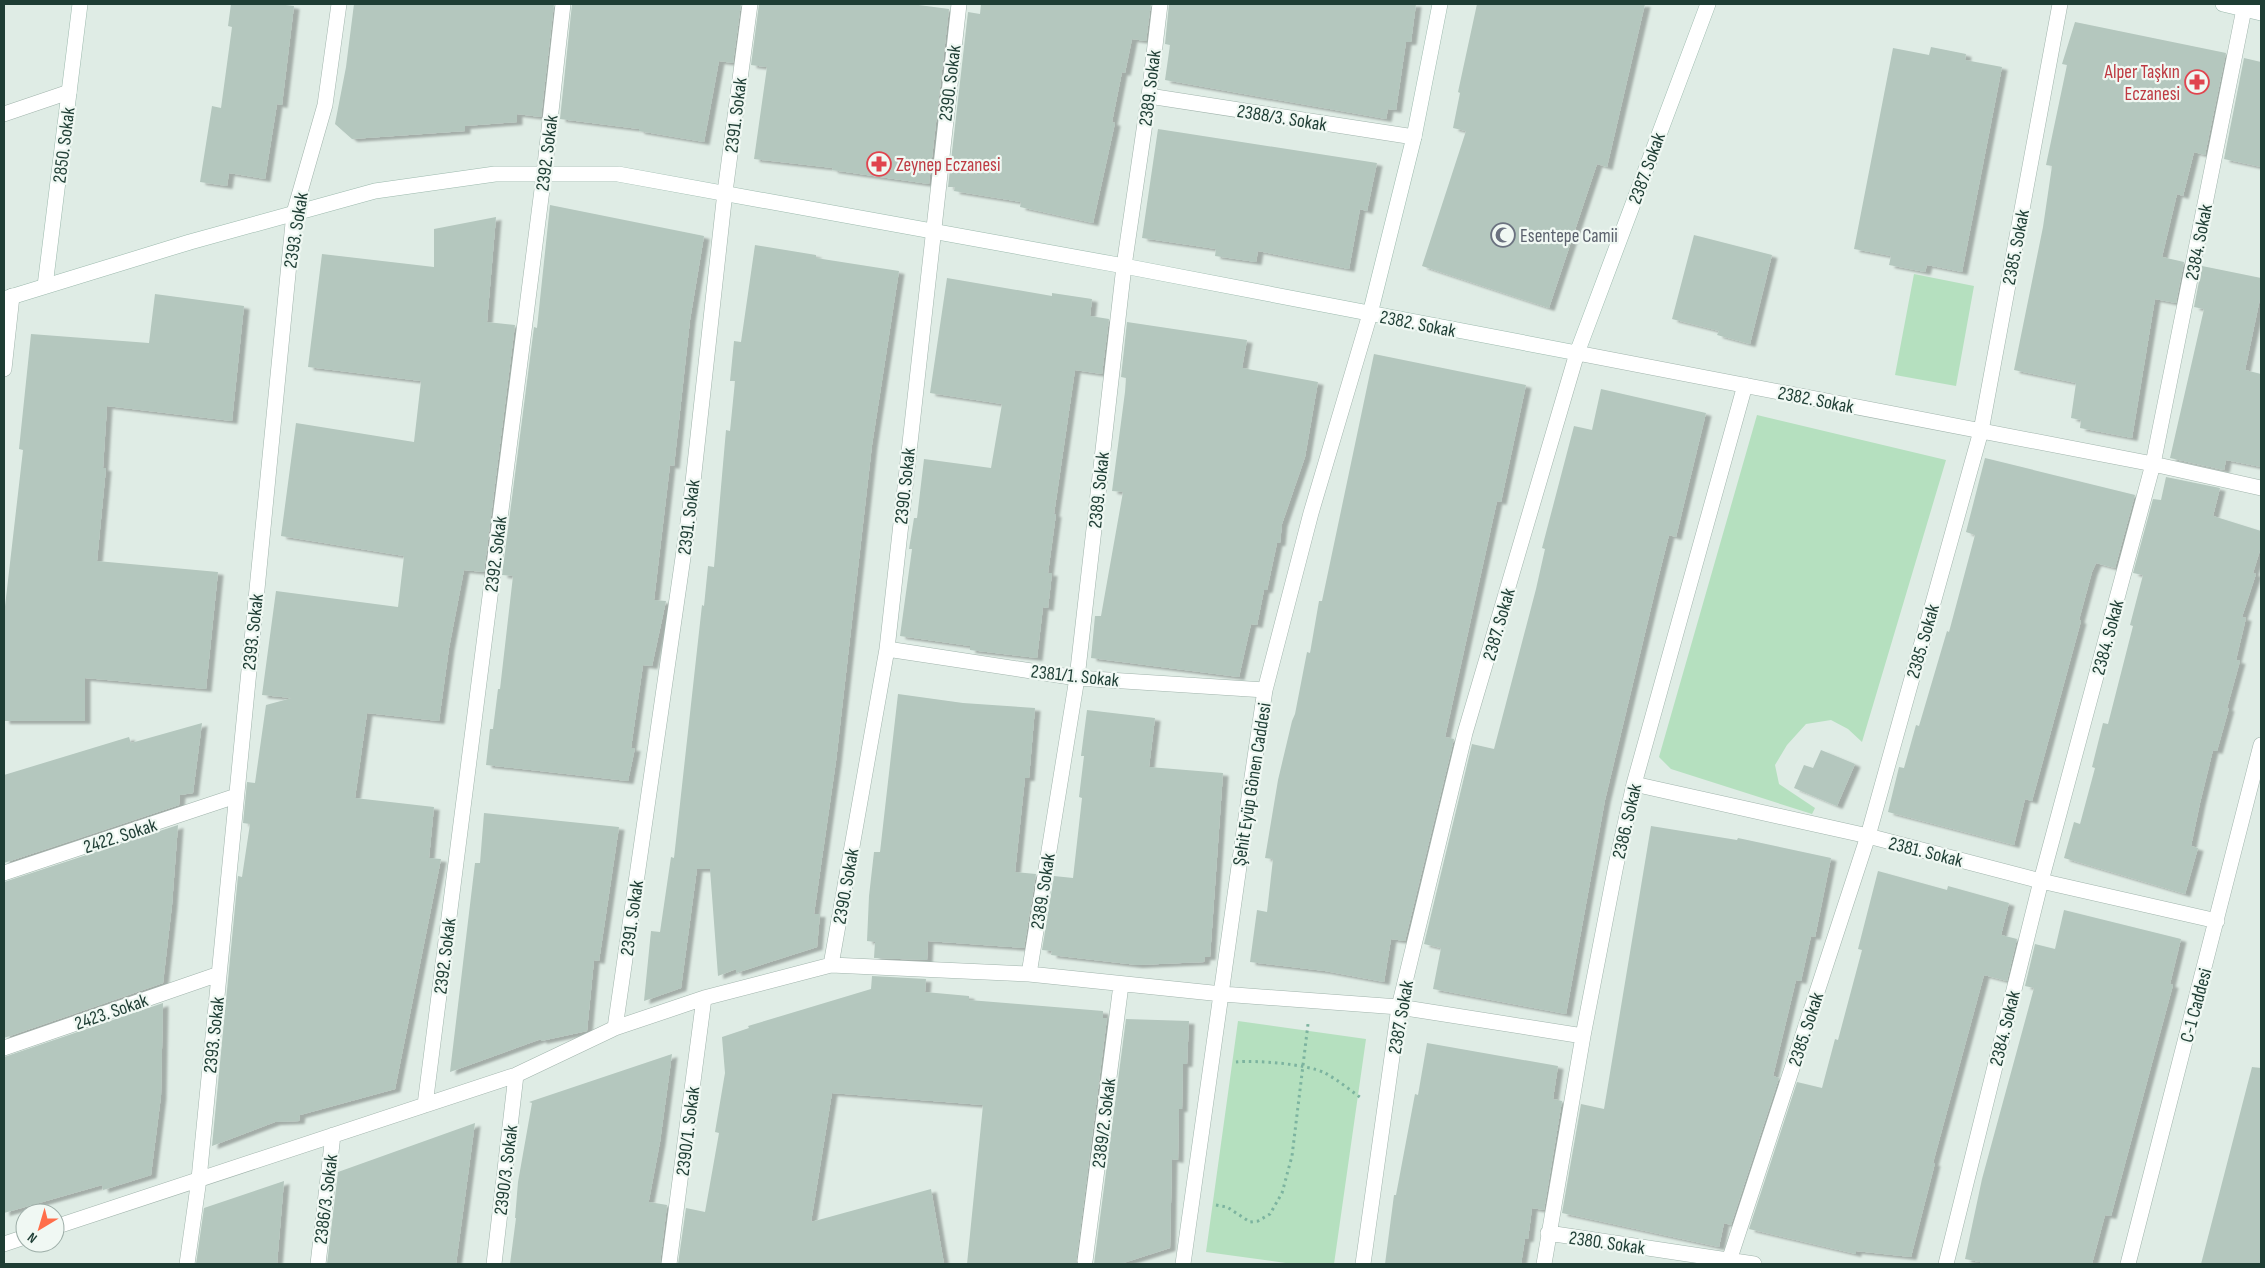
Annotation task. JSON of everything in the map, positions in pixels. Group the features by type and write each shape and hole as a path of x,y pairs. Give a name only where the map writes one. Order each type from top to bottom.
{"street":[{"name":"2850. Sokak","path":"45,286 80,4"},
{"name":"2393. Sokak","path":"187,1264 199,1178 294,213 325,105 338,4"},
{"name":"2392. Sokak","path":"425,1105 544,174 563,4"},
{"name":"2391. Sokak","path":"615,1028 690,509 725,192 750,4"},
{"name":"2390. Sokak","path":"831,965 886,649 958,4"},
{"name":"2389. Sokak","path":"1028,974 1077,678 1124,266 1149,96 1160,4"},
{"name":"Şehit Eyüp Gönen Caddesi","path":"1183,1264 1265,690 1311,513 1370,314 1414,138 1440,4"},
{"name":"2387. Sokak","path":"1363,1264 1399,1007 1465,733 1577,353 1708,4"},
{"name":"2385. Sokak","path":"1728,1262 1868,836 1981,432 2060,4"},
{"path":"2223,4 2245,6 2261,13"},
{"name":"2384. Sokak","path":"1946,1264 2041,881 2153,464 2245,6"},
{"path":"4,114 69,92"},
{"name":"2388/3. Sokak","path":"1149,96 1414,138"},
{"name":"2382. Sokak","path":"8,297 190,242 375,191 495,174 618,174 1124,266 2153,464 2261,488"},
{"path":"4,369 8,297"},
{"name":"2386. Sokak","path":"1544,1264 1583,1036 1616,865 1634,784 1745,385"},
{"name":"2381/1. Sokak","path":"886,649 1077,678 1265,690"},
{"name":"C-1 Caddesi","path":"2128,1264 2261,745"},
{"name":"2381. Sokak","path":"1634,784 1868,836 2041,881 2217,921"},
{"name":"2422. Sokak","path":"4,873 236,796"},
{"path":"65,1224 333,1134 516,1076 615,1028 704,998 831,965 1028,974 1222,994 1399,1007 1583,1036"},
{"name":"2423. Sokak","path":"4,1048 219,974"},
{"name":"2389/2. Sokak","path":"1085,1261 1121,985"},
{"name":"2390/1. Sokak","path":"669,1264 704,998"},
{"name":"2390/3. Sokak","path":"494,1264 516,1076"},
{"name":"2386/3. Sokak","path":"318,1264 333,1134"},
{"name":"2380. Sokak","path":"1548,1233 1728,1262 1754,1264"}],"path":[{"path":"1192,1200 1227,1207 1250,1222 1258,1221 1270,1214 1282,1193 1292,1156 1301,1067 1311,1001"},
{"path":"1212,1065 1252,1061 1301,1067 1324,1073 1351,1090 1384,1118"}],"green space":[{"path":"1914,274 1974,286 1956,386 1895,375"},
{"path":"1757,415 1946,460 1862,742 1848,729 1831,720 1806,724 1787,745 1775,765 1779,784 1815,808 1812,814 1671,769 1659,757"},
{"path":"1238,1021 1366,1039 1334,1264 1293,1264 1206,1252"}],"building":[{"path":"231,4 294,6 282,105 277,104 265,179 229,173 227,186 200,182 212,106 221,108 232,27 228,26"},
{"path":"354,4 554,4 541,117 517,114 517,122 465,126 465,131 352,139 335,124 346,67"},
{"path":"572,4 741,4 733,63 719,61 704,142 639,131 639,129 560,119"},
{"path":"759,4 911,4 949,9 929,184 832,170 833,168 754,159 767,67 751,65"},
{"path":"981,4 1151,4 1146,41 1132,39 1125,73 1122,72 1112,122 1115,123 1093,223 1020,207 1021,202 954,191 955,187 948,187 968,12 980,14"},
{"path":"1169,4 1416,4 1411,42 1406,42 1396,110 1388,109 1386,119 1165,80 1170,45 1165,44"},
{"path":"1477,4 1645,4 1607,167 1597,164 1549,308 1422,266 1466,131 1453,128 1460,93 1458,92"},
{"path":"2075,22 2226,53 2205,155 2194,152 2183,196 2177,194 2162,257 2184,262 2176,303 2155,299 2132,438 2080,428 2081,420 2071,418 2076,383 2014,370 2043,227 2052,166 2046,165 2067,65 2062,64"},
{"path":"1931,47 1966,54 1965,60 2002,67 1962,272 1927,265 1925,272 1889,265 1891,256 1854,249 1893,48 1929,55"},
{"path":"2244,58 2261,62 2261,167 2224,159"},
{"path":"1158,129 1377,163 1367,211 1360,209 1349,269 1258,251 1256,262 1215,256 1216,249 1142,238"},
{"path":"550,205 704,236 690,320 674,466 670,465 654,600 666,601 652,666 643,665 631,748 635,748 628,781 486,765 490,729 493,729 498,689 500,689 513,576 502,575 534,327 537,328"},
{"path":"496,217 487,322 515,325 484,572 464,570 449,648 439,721 367,713 355,798 434,807 429,858 441,859 395,1089 300,1115 299,1121 275,1122 212,1146 238,876 242,877 250,824 243,823 247,782 255,783 266,705 292,698 262,695 276,591 398,607 404,556 281,536 296,423 414,442 421,381 308,367 322,254 434,267 434,229"},
{"path":"1694,235 1772,255 1750,344 1717,335 1719,331 1672,319"},
{"path":"755,245 816,255 816,258 899,271 872,445 836,761 814,914 820,914 817,947 736,973 736,969 718,976 710,869 697,869 681,988 644,1001 651,931 660,932 671,857 674,858 702,605 704,606 708,566 714,567 726,430 730,431 735,381 730,381 734,341 741,342"},
{"path":"2202,266 2261,278 2261,294 2245,370 2261,374 2261,467 2226,460 2224,470 2170,458 2204,309 2194,307"},
{"path":"947,278 1052,296 1052,293 1092,299 1090,316 1109,319 1102,374 1075,370 1054,514 1056,514 1048,573 1052,573 1048,608 1043,607 1037,658 970,650 970,646 900,636 912,549 909,549 914,518 917,518 924,459 991,468 1002,404 930,393"},
{"path":"155,294 244,306 232,421 107,406 103,468 106,468 97,561 218,572 206,689 85,678 85,721 4,721 4,615 23,450 19,449 31,334 149,343"},
{"path":"1127,322 1247,340 1242,368 1318,382 1305,457 1282,524 1280,543 1277,543 1257,625 1251,624 1239,677 1091,658 1095,616 1101,616 1123,492 1112,491 1125,392 1126,378 1121,377"},
{"path":"1374,354 1526,385 1501,502 1497,501 1445,737 1454,739 1405,941 1391,939 1384,982 1325,971 1250,962 1257,910 1267,912 1273,859 1265,858 1278,780 1295,714 1307,652 1310,653 1319,601 1322,601"},
{"path":"1601,389 1706,413 1676,537 1669,535 1605,800 1566,1014 1433,989 1441,948 1424,944 1472,744 1494,749 1536,589 1545,549 1542,548 1574,426 1592,430"},
{"path":"1985,458 2135,495 2115,568 2096,563 2092,572 2079,620 2081,621 2032,801 2025,799 2014,845 1888,812 1899,767 1904,768 1916,725 1919,726 1947,631 1949,632 1975,535 1966,532"},
{"path":"2166,477 2220,488 2213,516 2261,531 2261,547 2253,573 2256,574 2242,617 2246,618 2236,660 2240,661 2217,751 2213,750 2200,803 2191,846 2198,848 2185,894 2064,858 2074,822 2080,824 2095,768 2092,767 2103,723 2108,724 2133,626 2130,625 2143,575 2133,573 2153,499 2161,500"},
{"path":"898,694 963,703 1035,708 1029,778 1025,778 1015,872 1036,874 1024,948 928,941 927,960 874,958 875,942 867,941 869,896 874,852 880,852"},
{"path":"1087,710 1155,718 1149,767 1223,773 1210,957 1205,957 1204,962 1137,965 1051,955 1052,951 1042,950 1054,876 1073,878 1082,798 1079,797 1084,756 1081,756"},
{"path":"202,723 193,793 180,795 179,805 4,863 4,775 129,737 131,743"},
{"path":"1821,750 1855,764 1837,806 1794,788 1804,765 1813,768"},
{"path":"484,813 619,827 599,961 594,960 587,1031 541,1041 541,1039 450,1072 475,863 480,863"},
{"path":"178,825 172,905 163,983 4,1038 4,882"},
{"path":"1651,826 1737,840 1738,838 1831,858 1815,937 1811,936 1801,981 1796,980 1773,1076 1779,1078 1731,1225 1724,1223 1719,1247 1562,1213 1581,1104 1604,1109"},
{"path":"1878,871 1947,890 1948,886 2009,903 2001,935 2017,939 2007,981 1984,975 1933,1163 1935,1163 1911,1257 1856,1251 1856,1254 1749,1229 1797,1082 1822,1088 1835,1039 1838,1040 1862,950 1858,949"},
{"path":"2064,910 2181,939 2170,984 2173,985 2111,1216 2105,1215 2092,1264 1990,1264 1965,1259 1982,1179 2034,988 2025,986 2035,944 2055,949"},
{"path":"872,976 926,979 925,992 969,996 969,1000 1103,1011 1103,1018 1107,1018 1076,1264 967,1264 983,1105 832,1093 811,1222 931,1189 944,1264 678,1264 686,1208 705,1212 719,1133 715,1132 725,1073 722,1037 749,1028 748,1026 871,989"},
{"path":"163,1003 161,1096 151,1175 103,1190 102,1185 39,1203 15,1203 15,1210 4,1213 4,1057"},
{"path":"1126,1019 1189,1021 1187,1064 1183,1064 1182,1109 1179,1109 1178,1160 1172,1159 1170,1248 1120,1264 1094,1264"},
{"path":"1427,1043 1558,1066 1553,1099 1562,1101 1544,1210 1532,1208 1528,1239 1525,1239 1521,1264 1385,1264 1394,1195 1396,1195 1415,1094 1418,1095"},
{"path":"672,1054 660,1142 649,1200 649,1202 667,1205 660,1264 510,1264 516,1218 518,1182 532,1103 529,1102"},
{"path":"2252,1067 2261,1068 2261,1264 2201,1264"},
{"path":"475,1123 456,1264 327,1264 338,1172"},
{"path":"284,1181 277,1264 196,1264 204,1208"}],"place":[{"name":"Alper Taşkın Eczanesi","path":"2197,82"},
{"name":"Zeynep Eczanesi","path":"879,164"},
{"name":"Esentepe Camii","path":"1503,235"}]}
